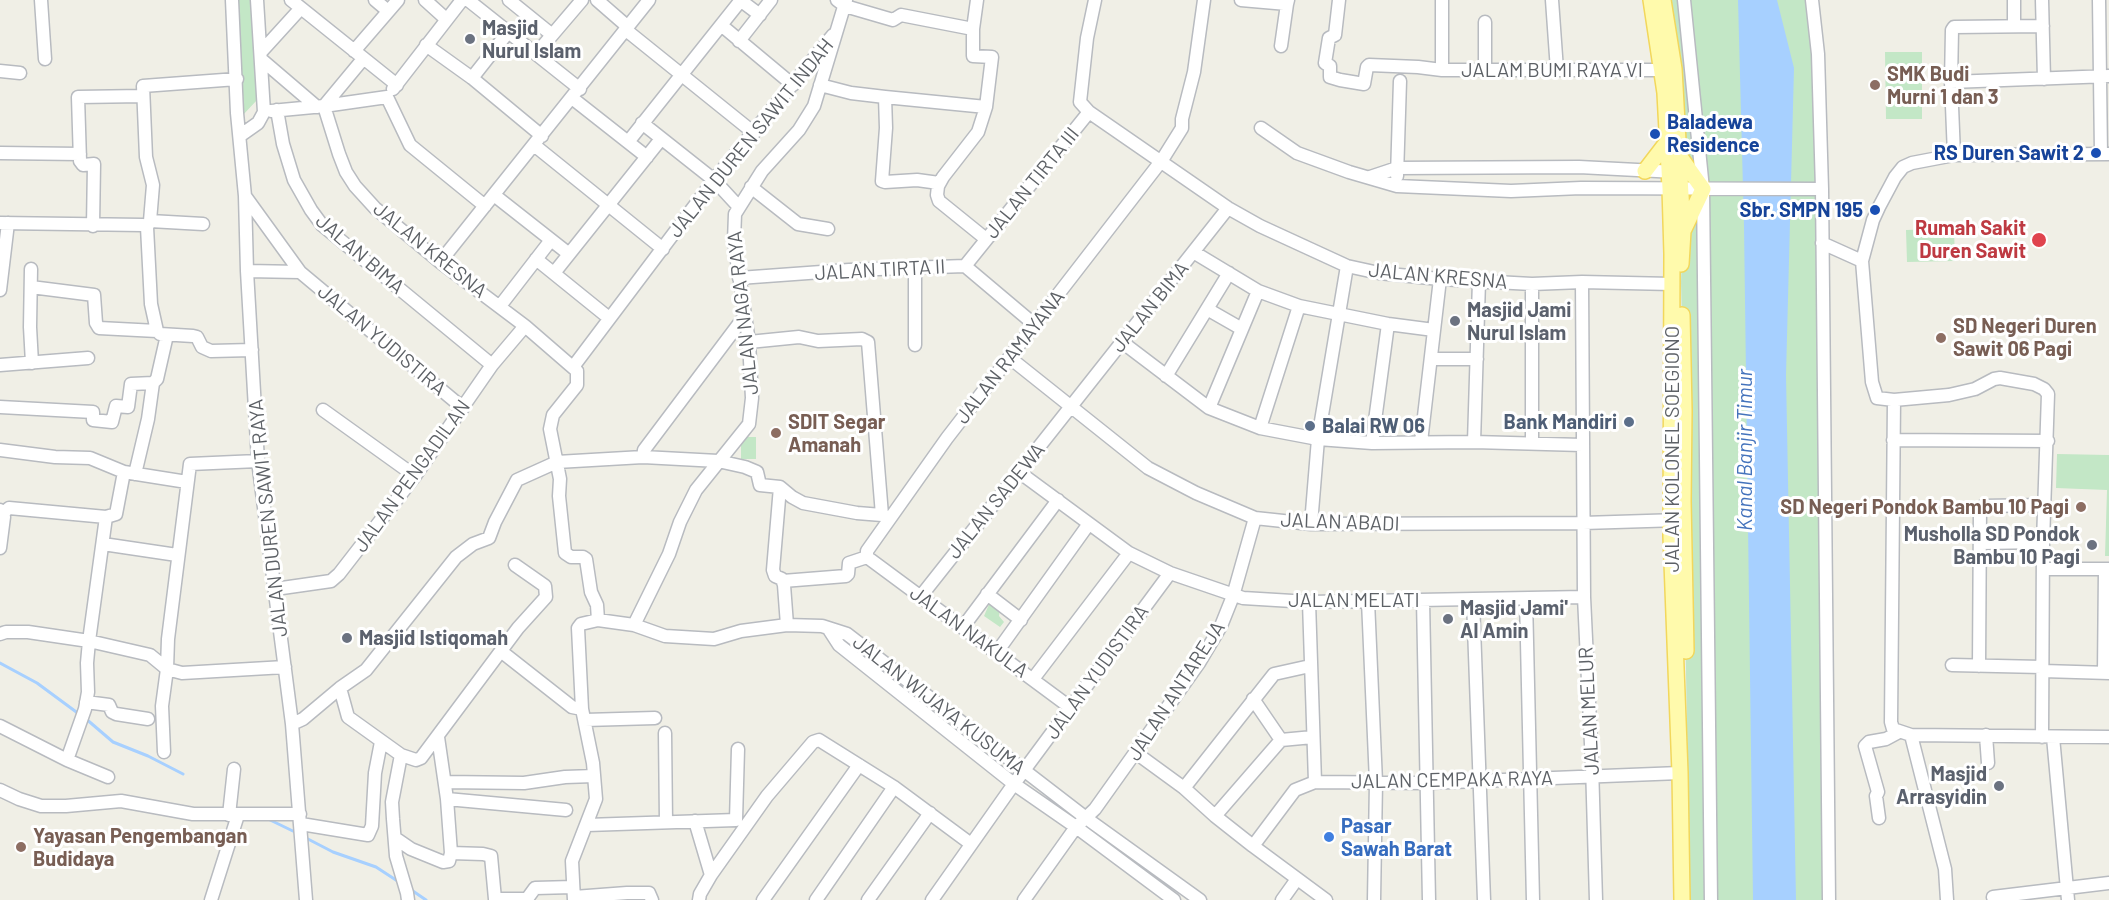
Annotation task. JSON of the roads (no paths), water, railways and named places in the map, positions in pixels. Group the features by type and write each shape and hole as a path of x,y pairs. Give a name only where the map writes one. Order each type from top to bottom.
{"main road":[{"name":"JALAN KOLONEL SOEGIONO","path":"1651,0 1676,188 1672,284 1682,900"},
{"name":"JALAN KOLONEL SOEGIONO","path":"1663,0 1674,69 1678,154 1675,171"},
{"path":"1645,171 1668,141"},
{"path":"1678,154 1705,189 1683,231"},
{"name":"JALAN KOLONEL SOEGIONO","path":"1676,188 1683,231 1681,282 1684,411 1677,520 1690,900"}],"street":[{"path":"41,0 45,58"},
{"name":"JALAN DUREN SAWIT RAYA","path":"232,0 237,113 245,196 258,461 292,724 306,900"},
{"path":"240,135 258,123 264,112 257,0"},
{"path":"375,0 388,11"},
{"path":"321,107 398,0"},
{"path":"425,0 446,19"},
{"path":"264,112 321,107 387,97 462,0"},
{"path":"468,0 536,54 576,94 647,157"},
{"path":"509,0 551,34"},
{"path":"536,54 582,0"},
{"path":"597,0 681,75 754,134"},
{"path":"440,262 649,0"},
{"path":"628,142 740,0 760,15"},
{"path":"739,41 771,0"},
{"path":"976,0 973,56 992,57 986,107 973,141 939,183 936,195 939,201 986,239"},
{"path":"1089,112 1080,102 1087,38 1095,0"},
{"name":"JALAN RAMAYANA","path":"867,557 867,551 885,517 1010,358 1161,160 1182,128 1182,119 1194,72 1204,0"},
{"path":"1241,0 1287,2 1281,46"},
{"name":"JALAM BUMI RAYA VI","path":"1339,0 1335,35 1329,38 1325,63 1330,66 1330,77 1340,80 1364,84 1369,65 1442,70 1662,70"},
{"name":"JALAM BUMI RAYA VI","path":"1442,0 1442,70"},
{"path":"1552,0 1557,70"},
{"path":"1684,0 1705,189 1711,900"},
{"path":"1812,0 1818,54 1825,381 1829,900"},
{"path":"2014,0 2014,25"},
{"path":"2042,0 2044,79"},
{"path":"2068,894 2048,737 2042,669 2048,394 2034,384 1997,378 1975,389 1955,394 1894,400 1879,399 1874,393 1862,261 1873,220 1895,177 1904,167 1912,163 1954,155 2105,154 2104,76 2099,0"},
{"path":"261,56 295,2 397,85"},
{"path":"843,2 893,20 901,15 973,29"},
{"name":"JALAN NAGA RAYA","path":"634,625 669,554 680,522 696,490 749,424 753,398 749,342 733,226 738,206 773,156 799,130 814,106 840,27 843,2"},
{"path":"1485,22 1485,69"},
{"path":"721,25 792,85"},
{"path":"1954,155 1951,33 1954,27 2043,26"},
{"name":"JALAN DUREN SAWIT INDAH","path":"573,367 714,180 840,27"},
{"path":"472,78 509,31"},
{"path":"426,45 472,78 609,205 663,249"},
{"path":"261,56 321,107"},
{"path":"0,71 20,73"},
{"path":"1951,82 2104,76"},
{"path":"0,548 2,511 9,508 106,517 116,514 147,419 153,383 157,379 162,333 151,304 148,224 153,185 146,157 143,88 145,85 237,79"},
{"path":"1397,186 1400,81"},
{"path":"820,85 851,93 986,107"},
{"path":"93,226 94,164 80,163 78,97 143,96"},
{"path":"387,97 410,145 485,206"},
{"path":"885,97 886,128 882,181 917,180 939,183"},
{"name":"JALAN KRESNA","path":"321,107 346,172 375,208 440,262 525,326 573,367"},
{"name":"JALAN BIMA","path":"277,110 283,144 294,180 322,225 492,365"},
{"name":"JALAN TIRTA III","path":"965,266 1089,112 1161,160"},
{"path":"642,123 714,180 738,206"},
{"path":"1261,128 1297,153 1397,186 1511,191 1581,188 1820,189"},
{"path":"554,273 661,139"},
{"path":"0,153 80,154"},
{"name":"JALAN KRESNA","path":"1161,160 1228,208 1260,226 1347,266 1379,273 1440,279 1532,284 1582,282 1672,284"},
{"path":"1580,167 1573,182 1581,188"},
{"path":"1370,177 1397,168 1580,167 1675,171"},
{"path":"751,187 798,224 828,229"},
{"path":"494,195 569,254"},
{"name":"JALAN YUDISTIRA","path":"245,196 300,272 463,408"},
{"name":"JALAN BIMA","path":"1072,407 1228,208"},
{"path":"0,290 4,223 93,226 203,224"},
{"path":"500,306 551,240"},
{"path":"1822,243 1862,261"},
{"path":"1195,253 1258,291 1299,306 1388,324 1434,330"},
{"path":"536,259 609,318"},
{"name":"JALAN TIRTA II","path":"740,278 849,270 965,266 1035,325"},
{"path":"1311,524 1318,439 1347,266"},
{"path":"915,268 915,345"},
{"path":"31,269 32,363"},
{"name":"JALAN YUDISTIRA","path":"247,271 300,272"},
{"path":"1166,376 1229,273"},
{"path":"1421,442 1440,279"},
{"path":"1474,442 1479,281"},
{"name":"JALAN MELUR","path":"1582,282 1584,597 1596,900"},
{"path":"1532,284 1532,444"},
{"path":"31,287 94,295 96,323 99,328 194,336 197,337 202,347 211,351 252,350"},
{"path":"1209,408 1258,291"},
{"path":"1260,428 1299,306"},
{"path":"1207,309 1242,329"},
{"path":"643,457 644,450 744,317"},
{"path":"1372,443 1388,324"},
{"name":"JALAN PENGADILAN","path":"275,589 331,581 334,578 415,476 492,365 525,326"},
{"path":"292,724 303,719 357,677 374,660 456,557 473,544 489,538 517,480 557,462 643,457 718,461 751,469 758,473 760,485 780,487 803,503 885,517 868,342 862,339 818,341 799,337 749,342"},
{"path":"1122,342 1209,408 1260,428 1318,439 1372,443 1474,442 1582,445"},
{"path":"0,365 88,358"},
{"name":"JALAN ABADI","path":"1010,358 1148,468 1196,493 1255,518 1311,524 1583,523 1677,520"},
{"path":"1431,359 1477,359"},
{"path":"573,367 578,377 577,385 553,415 551,422 565,553 570,557 586,559 591,592 597,605 598,620"},
{"path":"0,407 93,412 93,420 112,422 116,406 128,406 130,384 153,383"},
{"path":"1894,400 1891,722 1893,729 1905,734"},
{"name":"JALAN SADEWA","path":"921,597 1072,407"},
{"path":"323,410 415,476"},
{"path":"1893,440 2048,441"},
{"path":"0,450 55,457 90,458 129,473 187,482"},
{"path":"164,752 162,706 168,669 168,639 177,555 187,482 192,463 258,461"},
{"name":"JALAN MELATI","path":"1019,472 1129,553 1170,573 1233,596 1309,602 1584,597"},
{"path":"780,487 773,570 775,576 783,581 846,576 849,562 867,557"},
{"path":"963,627 1058,500"},
{"path":"1979,666 1981,506 2044,505"},
{"path":"67,760 84,716 89,641 106,517"},
{"name":"JALAN ANTAREJA","path":"1030,897 1076,827 1095,809 1136,753 1199,663 1221,626 1233,596 1255,518"},
{"path":"997,652 1088,525"},
{"path":"1981,543 2043,542"},
{"path":"103,544 177,555"},
{"path":"1033,680 1129,553"},
{"name":"JALAN NAKULA","path":"867,557 1071,708"},
{"path":"340,688 348,717 401,755 422,759 518,628 546,597 544,586 514,565"},
{"path":"1952,665 2107,672 2107,569 2044,569"},
{"name":"JALAN YUDISTIRA","path":"932,900 1014,784 1170,573"},
{"path":"783,581 787,625"},
{"path":"987,594 1021,620"},
{"path":"1526,599 1533,900"},
{"path":"1423,600 1430,900"},
{"path":"1473,600 1484,900"},
{"path":"1368,601 1376,782 1374,900"},
{"path":"1253,846 1295,790 1315,782 1309,602"},
{"path":"573,895 572,861 596,799 584,715 578,628 581,624 598,620 634,625 665,636 714,639 741,631 787,625 828,628"},
{"name":"JALAN WIJAYA KUSUMA","path":"828,628 847,634 1086,818 1200,900"},
{"name":"JALAN WIJAYA KUSUMA","path":"828,628 839,645 1014,784 1174,900"},
{"path":"0,634 28,632 89,641 150,655 168,669 189,674 285,667"},
{"path":"502,651 584,715 655,718"},
{"path":"1184,788 1274,674 1310,666"},
{"path":"1254,699 1281,740"},
{"path":"86,702 109,705 112,712 116,714 148,719"},
{"path":"0,726 67,760 108,777"},
{"path":"665,734 666,822"},
{"path":"1905,734 1945,869 1947,900"},
{"path":"1879,818 1876,796 1878,792 1865,746 1869,742 1905,734 2109,737"},
{"path":"1986,735 1988,763"},
{"path":"395,838 411,849 443,862 449,861 451,853 447,799 438,737"},
{"path":"1215,816 1281,740 1312,737"},
{"path":"700,900 700,894 711,875 767,796 813,742 822,740 894,787 971,844"},
{"path":"0,790 41,806 122,801 193,814 242,815 368,835 372,826 374,783 381,742"},
{"path":"587,825 736,820 738,749"},
{"path":"1136,753 1184,788 1253,846 1326,900"},
{"path":"401,755 392,802 396,856 407,896"},
{"path":"763,900 859,765"},
{"path":"211,900 242,815 234,769"},
{"name":"JALAN CEMPAKA RAYA","path":"1315,782 1427,783 1680,773"},
{"path":"445,782 524,783 561,777 594,776"},
{"path":"816,900 894,787"},
{"path":"447,799 566,810"},
{"path":"868,900 930,813"},
{"path":"695,821 711,875"},
{"path":"451,853 491,856 495,899 527,898 535,888 573,895 649,893 652,900"},
{"path":"1282,900 1297,879"},
{"path":"1992,897 2068,894 2109,883"}],"water":[{"path":"1738,0 1777,0 1794,68 1786,375 1796,900 1753,900 1744,226"}],"waterway":[{"path":"0,663 37,683 79,714"},
{"path":"85,718 113,742 148,756 183,774"},
{"path":"268,819 297,833"},
{"path":"306,838 333,852 376,867 399,882"},
{"path":"410,889 426,900"}],"place":[{"name":"Masjid Nurul Islam","path":"470,39"},
{"name":"SMK Budi Murni 1 dan 3","path":"1875,85"},
{"name":"Baladewa Residence","path":"1655,134"},
{"name":"RS Duren Sawit 2","path":"2096,153"},
{"name":"Sbr. SMPN 195","path":"1875,210"},
{"name":"Rumah Sakit Duren Sawit","path":"2039,240"},
{"name":"Masjid Jami Nurul Islam","path":"1455,321"},
{"name":"SD Negeri Duren Sawit 06 Pagi","path":"1941,338"},
{"name":"Bank Mandiri","path":"1629,422"},
{"name":"Balai RW 06","path":"1310,426"},
{"name":"SDIT Segar Amanah","path":"776,433"},
{"name":"SD Negeri Pondok Bambu 10 Pagi","path":"2081,507"},
{"name":"Musholla SD Pondok Bambu 10 Pagi","path":"2092,545"},
{"name":"Masjid Jami' Al Amin","path":"1448,619"},
{"name":"Masjid Istiqomah","path":"347,638"},
{"name":"Masjid Arrasyidin","path":"1999,786"},
{"name":"Pasar Sawah Barat","path":"1329,837"},
{"name":"Yayasan Pengembangan Budidaya","path":"21,847"}],"water label":[{"name":"Kanal Banjir Timur","path":"1745,450"}]}
